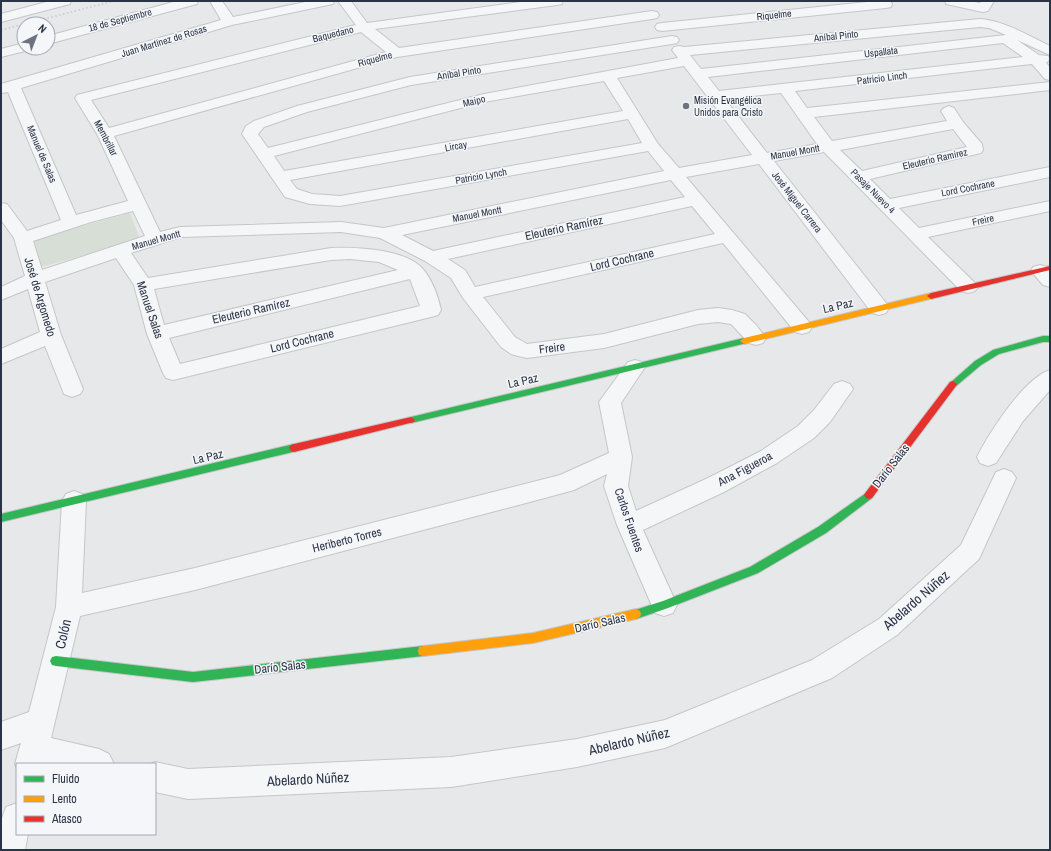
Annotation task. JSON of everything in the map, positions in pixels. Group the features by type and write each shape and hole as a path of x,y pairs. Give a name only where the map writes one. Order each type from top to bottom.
{"street":[{"path":"1,18 65,1"},
{"name":"18 de Septiembre","path":"56,38 192,1"},
{"path":"216,1 229,22"},
{"name":"Juan Martínez de Rosas","path":"7,87 112,73 229,22 328,1"},
{"path":"344,1 364,27 396,53"},
{"name":"Baquedano","path":"112,73 364,27 556,1"},
{"name":"José Miguel Carrera","path":"642,1 879,308"},
{"path":"951,1 984,8 988,1"},
{"path":"885,2 912,28"},
{"name":"Riquelme","path":"662,27 885,2"},
{"name":"Riquelme","path":"105,134 396,53 652,14"},
{"name":"Aníbal Pinto","path":"263,154 250,134 252,129 259,124 302,109 410,81 680,51 912,28 980,23 991,24 1050,51"},
{"name":"Uspallata","path":"698,74 1006,39 1043,59 1050,76"},
{"path":"1,53 16,49"},
{"name":"Maipo","path":"263,154 477,100 608,75 680,51"},
{"name":"Patricio Linch","path":"715,96 1043,59"},
{"name":"Membrillar","path":"112,73 82,98 105,134 155,239"},
{"path":"608,75 652,146 802,327"},
{"path":"804,113 1050,86"},
{"name":"Manuel de Salas","path":"7,87 70,223"},
{"name":"Pasaje Nuevo 4","path":"786,88 828,146 968,287"},
{"name":"Eleuterio Ramirez","path":"858,177 974,150 974,144 957,124 941,98"},
{"name":"Lircay","path":"280,177 632,114"},
{"name":"Manuel Montt","path":"1,294 34,279 180,232 341,227 384,233 674,174 957,124"},
{"name":"Patricio Lynch","path":"280,177 291,193 310,199 340,201 652,146"},
{"path":"263,154 280,177"},
{"name":"Lord Cochrane","path":"886,205 1050,172"},
{"name":"Eleuterio Ramírez","path":"431,257 696,200"},
{"path":"23,238 138,204"},
{"name":"Freire","path":"916,234 1050,206"},
{"name":"José de Argomedo","path":"1,208 23,238 51,335 72,389"},
{"name":"Freire","path":"384,233 431,257 458,274 470,294 508,342 518,349 527,351 604,341 698,317 724,315 740,319 745,323 756,338"},
{"name":"Lord Cochrane","path":"470,294 726,237"},
{"name":"Manuel Salas","path":"120,251 143,285 157,334 173,373"},
{"path":"143,285 331,254 350,253 386,258 400,263 415,272"},
{"name":"Lord Cochrane","path":"173,373 431,310 429,299 415,272"},
{"name":"Eleuterio Ramírez","path":"157,334 415,272"},
{"name":"La Paz","path":"1,518 968,287 1047,273"},
{"path":"1,357 51,335"},
{"name":"Darío Salas","path":"56,661 193,676 533,638 624,618 664,605 754,570 822,530 870,494 952,385 978,363 996,352 1043,339 1050,339"},
{"name":"Carlos Fuentes","path":"636,367 610,402 620,457 616,486 629,525 664,605"},
{"name":"Abelardo Núñez","path":"156,777 188,784 451,772 577,753 665,734 822,669 888,627 970,552 996,467 1023,404 1050,378"},
{"name":"Ana Figueroa","path":"629,525 716,485 769,457 806,432 822,416 842,389"},
{"name":"Heriberto Torres","path":"69,607 203,577 541,490 566,483 620,457"},
{"name":"Colón","path":"32,757 69,607 74,501"},
{"path":"1,736 41,722"},
{"path":"32,757 89,763"},
{"path":"9,850 16,822"}],"shaded area":[{"path":"130,213 140,239 38,268 30,240"}],"railway":[{"path":"1,30 114,1"}],"traffic: fast":[{"path":"953,384 978,363 996,352 1043,339 1050,339"},
{"path":"411,420 744,341"},
{"path":"1,518 294,448"},
{"path":"636,614 664,605 754,570 822,530 869,495"},
{"path":"56,661 193,677 423,651"}],"traffic: slow":[{"path":"744,341 931,296"},
{"path":"423,651 533,638 636,614"}],"traffic: jam":[{"path":"931,296 1050,268"},
{"path":"869,495 953,384"},
{"path":"294,448 411,420"}],"place":[{"name":"Misión Evangélica Unidos para Cristo","path":"686,106"}]}
